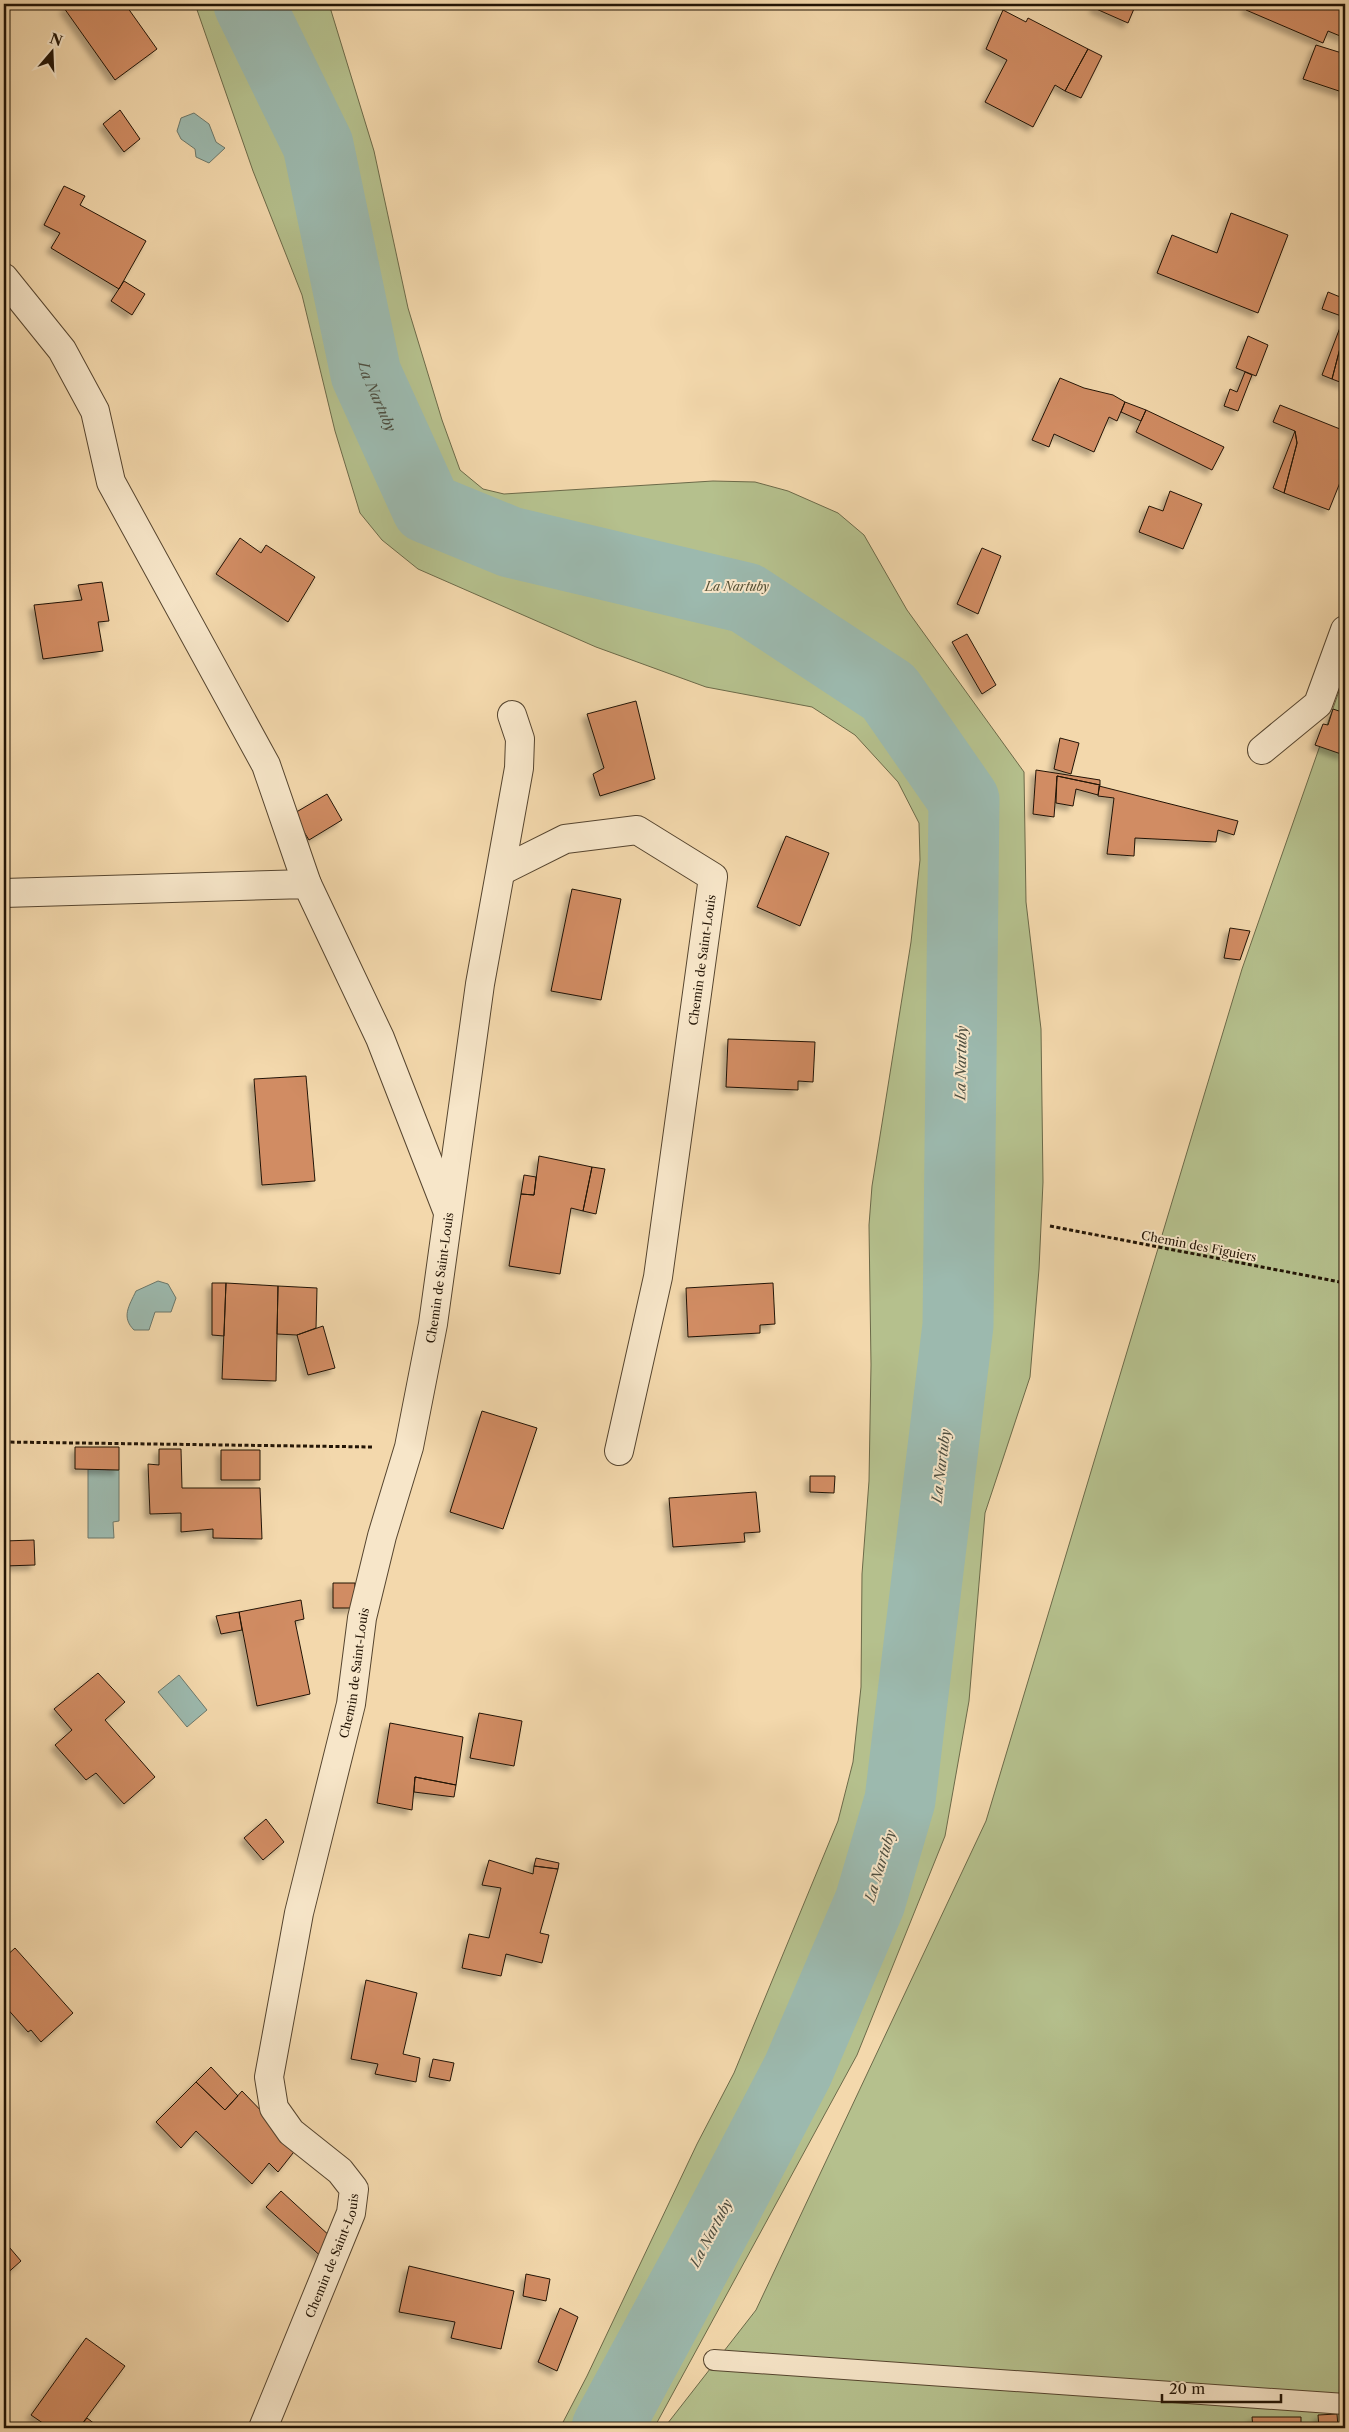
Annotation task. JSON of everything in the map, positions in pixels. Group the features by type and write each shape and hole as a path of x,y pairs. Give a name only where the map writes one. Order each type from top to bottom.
{"street":[{"path":"4,278 62,350 96,411 111,482 266,765 306,884 380,1038 448,1213"},
{"path":"1262,750 1318,704 1345,630"},
{"name":"Chemin de Saint-Louis","path":"263,2428 351,2213 354,2189 340,2171 291,2132 274,2108 269,2077 299,1913 351,1704 362,1618 382,1536 409,1447 433,1324 480,984 519,768 520,739 512,715"},
{"name":"Chemin de Saint-Louis","path":"501,871 565,839 637,830 714,877 658,1277 619,1451"},
{"path":"4,893 306,884"}],"lane":[{"path":"714,2360 1345,2404"}],"path":[{"name":"Chemin des Figuiers","path":"1050,1226 1345,1283"},
{"path":"4,1442 409,1447"}],"green space":[{"name":"La Nartuby","path":"195,4 329,4 374,151 408,308 442,420 460,470 483,489 504,494 713,481 755,482 788,491 838,513 864,535 907,610 1024,772 1026,902 1041,1029 1043,1182 1039,1269 1030,1377 985,1513 969,1701 945,1836 857,2055 654,2428 560,2428 587,2376 697,2144 734,2073 838,1821 853,1762 861,1687 862,1574 869,1481 871,1365 869,1225 872,1186 911,942 920,860 919,823 898,782 855,735 812,707 706,687 596,647 418,569 382,540 360,513 335,431 302,295 253,171"},
{"path":"1345,674 1345,2428 664,2428 756,2310 986,1821 1242,969"}],"shaded area":[{"path":"194,113 209,124 216,142 225,148 209,163 196,157 195,149 181,139 177,131 181,118"},
{"path":"158,1281 168,1284 176,1298 171,1312 155,1312 149,1330 134,1330 127,1316 136,1291"},
{"path":"88,1469 119,1470 119,1521 113,1522 114,1538 88,1538"},
{"path":"179,1675 207,1710 187,1727 158,1692"}],"building":[{"path":"70,4 125,4 157,49 115,80 64,8"},
{"path":"1095,4 1136,4 1128,23 1094,8"},
{"path":"1248,4 1345,4 1345,38 1328,31 1323,43 1246,10"},
{"path":"1003,10 1026,22 1028,18 1088,49 1065,91 1055,85 1033,127 985,102 1007,60 986,49"},
{"path":"1316,45 1345,54 1345,93 1303,79"},
{"path":"1088,49 1102,56 1081,98 1065,91"},
{"path":"120,110 140,139 124,152 103,124"},
{"path":"64,186 85,196 80,205 146,241 119,289 51,248 60,233 44,225"},
{"path":"1231,213 1288,235 1258,313 1157,273 1172,235 1217,253"},
{"path":"124,281 145,294 132,315 111,301"},
{"path":"1328,292 1345,299 1345,329 1344,317 1322,309"},
{"path":"1344,317 1345,329 1332,379 1322,375"},
{"path":"1345,329 1345,384 1332,379"},
{"path":"1248,336 1268,345 1256,376 1236,368"},
{"path":"1245,372 1252,375 1238,411 1224,406 1230,389 1237,392"},
{"path":"1060,378 1084,388 1113,395 1125,402 1117,421 1109,417 1094,452 1054,434 1049,447 1032,440"},
{"path":"1125,402 1146,410 1141,421 1121,412"},
{"path":"1280,405 1345,431 1345,470 1329,510 1284,493 1297,443 1295,431 1273,422"},
{"path":"1146,410 1224,447 1212,470 1136,432"},
{"path":"1295,431 1297,443 1284,493 1273,488"},
{"path":"1170,491 1202,504 1183,549 1139,532 1149,506 1163,511"},
{"path":"240,538 261,553 266,545 315,577 288,622 216,574"},
{"path":"982,548 1001,556 978,614 957,604"},
{"path":"102,582 109,621 98,622 103,651 43,659 34,605 82,600 78,585"},
{"path":"967,634 996,685 982,694 952,642"},
{"path":"636,701 655,779 600,796 593,774 604,768 587,714"},
{"path":"1333,709 1345,713 1344,755 1315,745 1323,724 1328,725"},
{"path":"1060,738 1079,743 1071,774 1054,769"},
{"path":"1036,770 1100,780 1100,785 1057,776 1054,817 1033,814"},
{"path":"1057,776 1100,785 1098,795 1076,789 1073,806 1056,803"},
{"path":"1099,786 1238,821 1234,835 1218,830 1216,842 1135,838 1134,856 1107,854 1114,798 1098,796"},
{"path":"327,794 342,820 309,840 293,814"},
{"path":"786,836 829,853 800,926 757,907"},
{"path":"572,889 621,899 601,1000 551,991"},
{"path":"1230,928 1250,931 1240,960 1224,958"},
{"path":"728,1039 815,1042 813,1082 798,1081 798,1090 726,1087"},
{"path":"306,1076 315,1181 262,1185 254,1079"},
{"path":"539,1156 592,1167 583,1211 571,1208 560,1274 509,1266 521,1194 534,1195"},
{"path":"592,1167 605,1169 596,1214 583,1211"},
{"path":"524,1175 536,1177 534,1195 521,1194"},
{"path":"212,1283 226,1283 224,1336 212,1335"},
{"path":"226,1283 278,1286 276,1381 222,1379"},
{"path":"773,1283 775,1324 760,1325 760,1333 688,1337 686,1288"},
{"path":"278,1286 317,1288 316,1328 297,1335 277,1334"},
{"path":"323,1326 335,1368 308,1375 297,1335"},
{"path":"482,1411 537,1428 503,1529 450,1512"},
{"path":"75,1447 119,1447 119,1470 75,1469"},
{"path":"159,1449 181,1449 182,1488 260,1488 262,1539 213,1538 213,1529 181,1532 181,1513 150,1514 148,1464 159,1465"},
{"path":"221,1450 260,1450 260,1480 221,1480"},
{"path":"810,1476 835,1476 834,1493 810,1492"},
{"path":"756,1492 760,1532 744,1533 745,1542 673,1547 669,1498"},
{"path":"34,1540 35,1565 4,1566 4,1541"},
{"path":"333,1583 355,1583 354,1608 333,1608"},
{"path":"301,1600 304,1619 295,1621 310,1694 257,1706 239,1612"},
{"path":"239,1612 242,1630 221,1634 216,1616"},
{"path":"98,1673 125,1702 105,1720 155,1777 124,1804 96,1773 86,1780 55,1745 72,1730 54,1709"},
{"path":"479,1713 522,1721 514,1766 470,1758"},
{"path":"390,1723 463,1737 456,1785 415,1777 412,1810 377,1803"},
{"path":"415,1777 456,1785 454,1797 414,1792"},
{"path":"266,1819 284,1842 263,1860 244,1838"},
{"path":"536,1858 559,1863 558,1869 534,1866"},
{"path":"489,1860 533,1874 534,1866 558,1869 540,1933 549,1935 542,1963 506,1954 501,1976 462,1968 469,1934 489,1938 501,1888 482,1885"},
{"path":"15,1948 73,2013 41,2042 31,2030 28,2032 4,2005 4,1958"},
{"path":"366,1980 417,1993 403,2054 420,2058 416,2082 375,2074 378,2064 351,2059"},
{"path":"433,2059 454,2063 450,2081 429,2077"},
{"path":"211,2067 238,2096 225,2110 196,2082"},
{"path":"196,2082 225,2110 242,2091 297,2148 278,2172 269,2163 252,2184 196,2131 181,2148 156,2122"},
{"path":"281,2191 332,2238 324,2259 266,2207"},
{"path":"4,2241 21,2261 4,2276"},
{"path":"409,2266 514,2291 501,2349 451,2338 455,2322 399,2312"},
{"path":"526,2274 550,2279 546,2301 523,2296"},
{"path":"560,2308 578,2317 557,2371 538,2362"},
{"path":"86,2338 125,2366 79,2428 50,2428 31,2415"},
{"path":"1337,2414 1338,2427 1319,2428 1318,2415"},
{"path":"1252,2417 1301,2417 1301,2428 1253,2428"},
{"path":"87,2418 100,2428 79,2428"}],"waterway":[{"name":"La Nartuby","path":"249,4 318,145 366,374 427,508 510,542 746,598 889,692 964,800 958,1325 900,1800 870,1902 798,2070 607,2428"}]}
